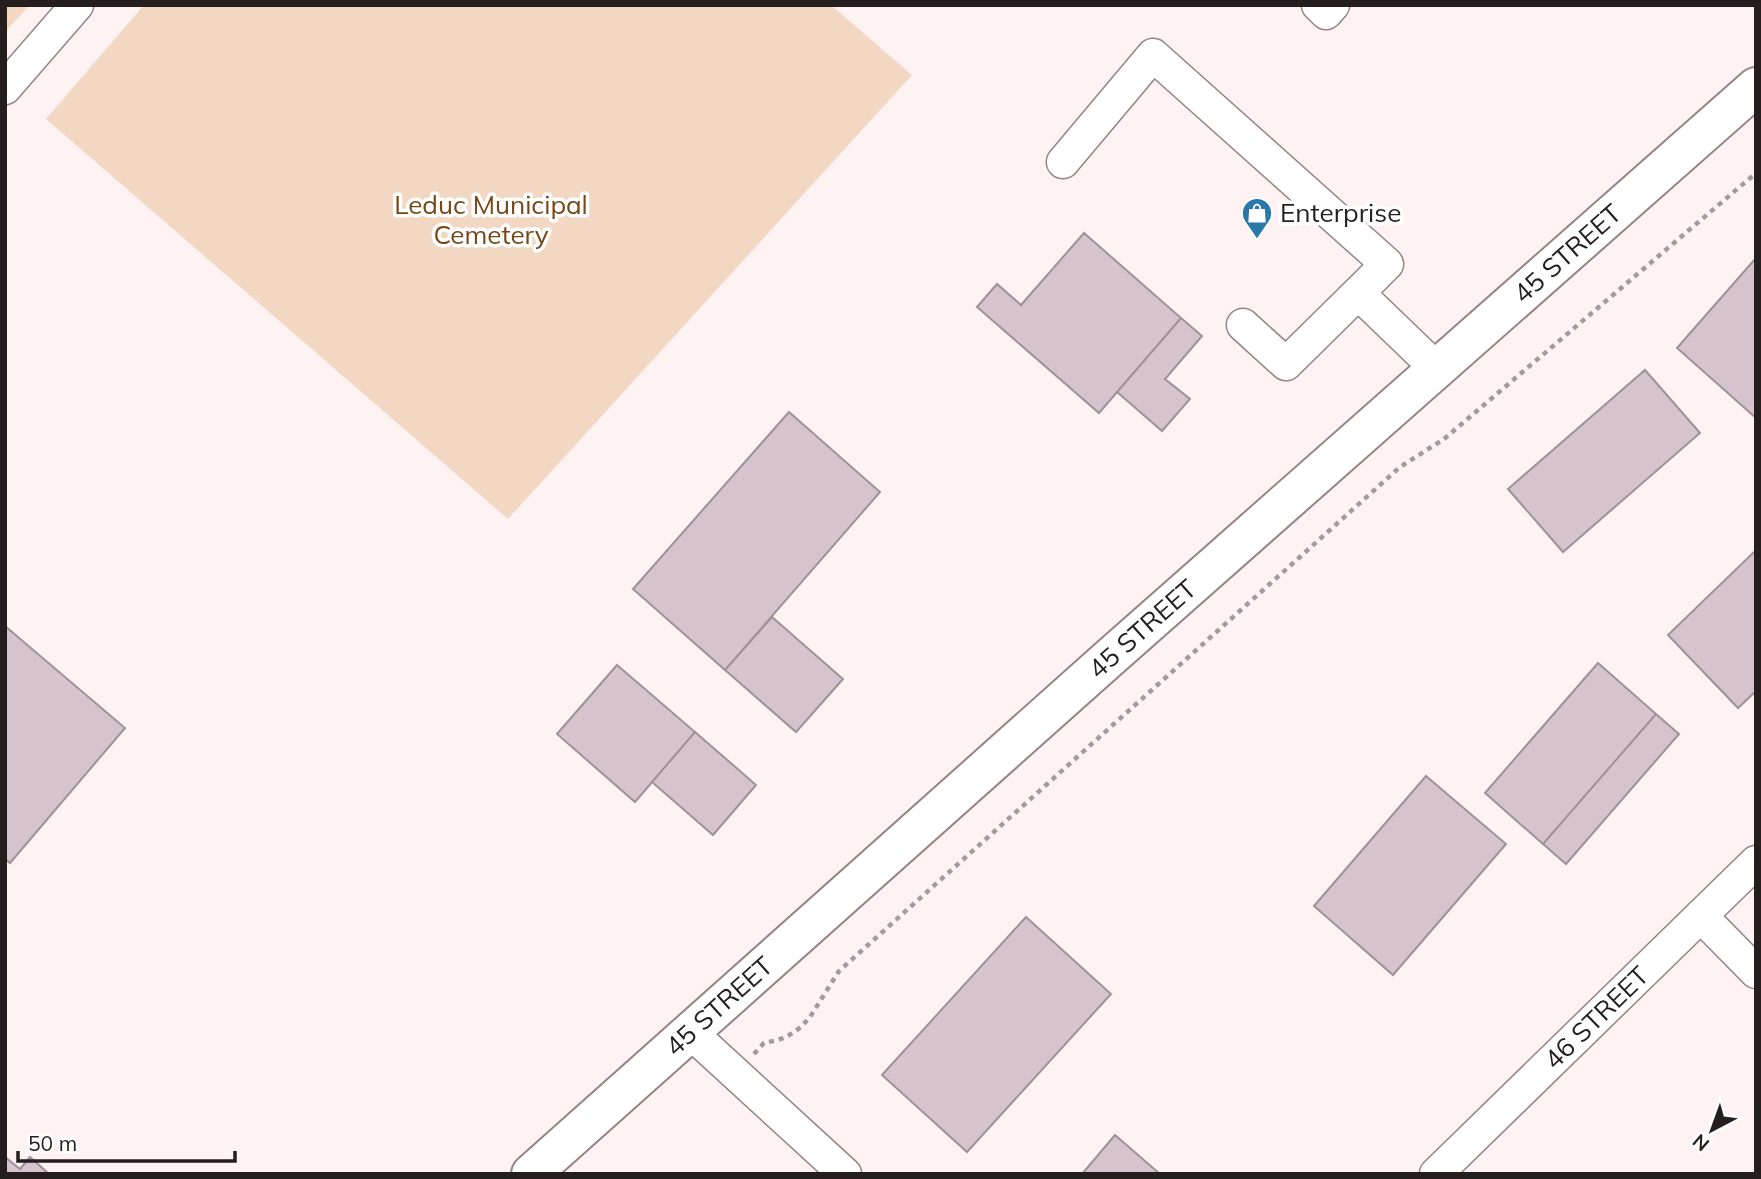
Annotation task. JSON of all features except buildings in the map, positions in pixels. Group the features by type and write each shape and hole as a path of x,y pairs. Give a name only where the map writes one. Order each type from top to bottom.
{"main road":[{"name":"45 STREET","path":"531,1174 1756,87"}],"street":[{"path":"5,88 76,5"},
{"path":"1318,5 1326,13 1333,5"},
{"path":"1063,162 1153,55 1387,264 1286,364 1243,325"},
{"path":"1358,293 1437,369"},
{"name":"46 STREET","path":"1436,1174 1756,862"},
{"path":"1701,916 1756,972"},
{"path":"690,1032 845,1174"}],"path":[{"path":"736,1074 764,1043 788,1036 801,1027 839,971 1400,467 1444,439 1756,173"}],"green space":[{"path":"5,5 30,5 5,32"},
{"name":"Leduc Municipal Cemetery","path":"144,5 831,5 912,75 508,519 46,119"}],"place":[{"name":"Enterprise","path":"1257,240"}]}
